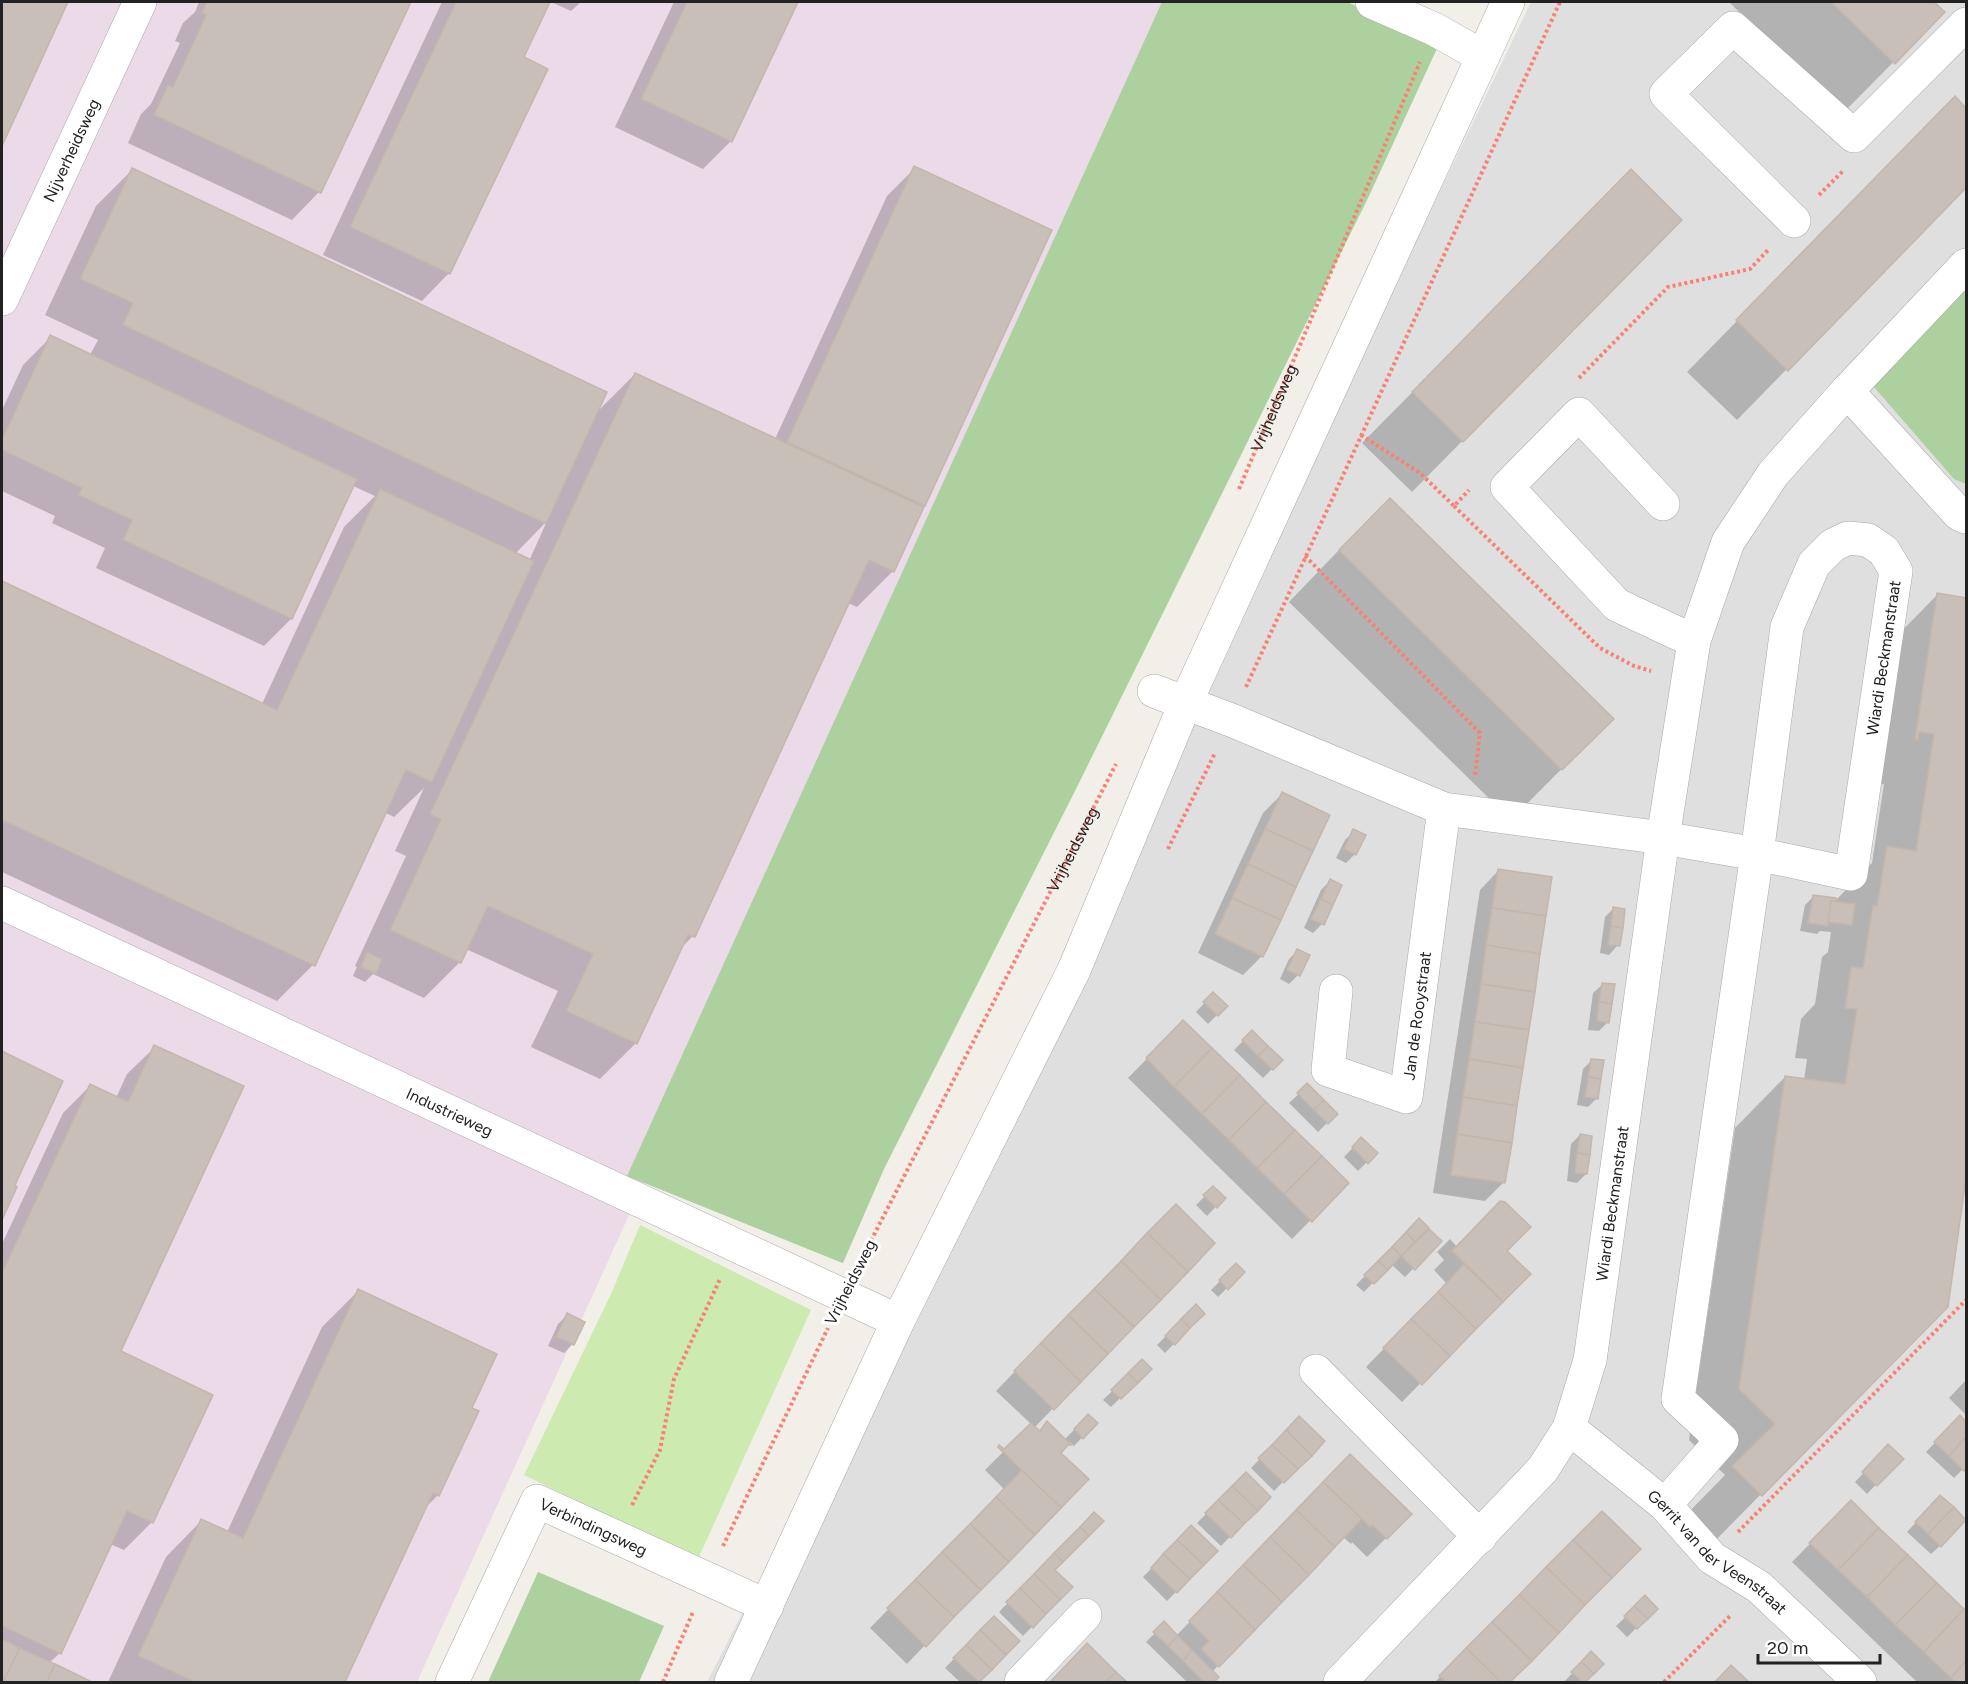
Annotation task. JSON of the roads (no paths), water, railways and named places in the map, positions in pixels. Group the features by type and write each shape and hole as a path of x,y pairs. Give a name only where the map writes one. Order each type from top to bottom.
{"street":[{"name":"Nijverheidsweg","path":"2,299 140,2"},
{"path":"1372,2 1434,29 1482,56"},
{"path":"731,1683 898,1321 1074,970 1185,704 1508,2"},
{"path":"1794,221 1666,94 1733,28 1854,136 1966,24"},
{"name":"Wiardi Beckmanstraat","path":"1347,1680 1543,1469 1569,1428 1590,1360 1694,641 1728,542 1773,474 1847,391 1966,265"},
{"path":"1847,391 1959,514 1966,517"},
{"path":"1663,504 1579,414 1507,487 1617,605 1694,641"},
{"name":"Wiardi Beckmanstraat","path":"1664,838 1758,854 1851,874 1896,571 1884,551 1868,540 1848,538 1833,545 1814,564 1787,627 1758,854 1678,1398 1722,1440 1665,1505"},
{"path":"1154,691 1457,810 1664,838"},
{"name":"Jan de Rooystraat","path":"1336,991 1328,1070 1406,1097 1457,810"},
{"name":"Industrieweg","path":"2,903 735,1247 898,1321"},
{"path":"1316,1371 1480,1537"},
{"name":"Gerrit van der Veenstraat","path":"1569,1428 1665,1505 1712,1558 1759,1587 1860,1683"},
{"name":"Verbindingsweg","path":"452,1683 537,1501 767,1606"},
{"path":"1021,1683 1085,1615"}]}
